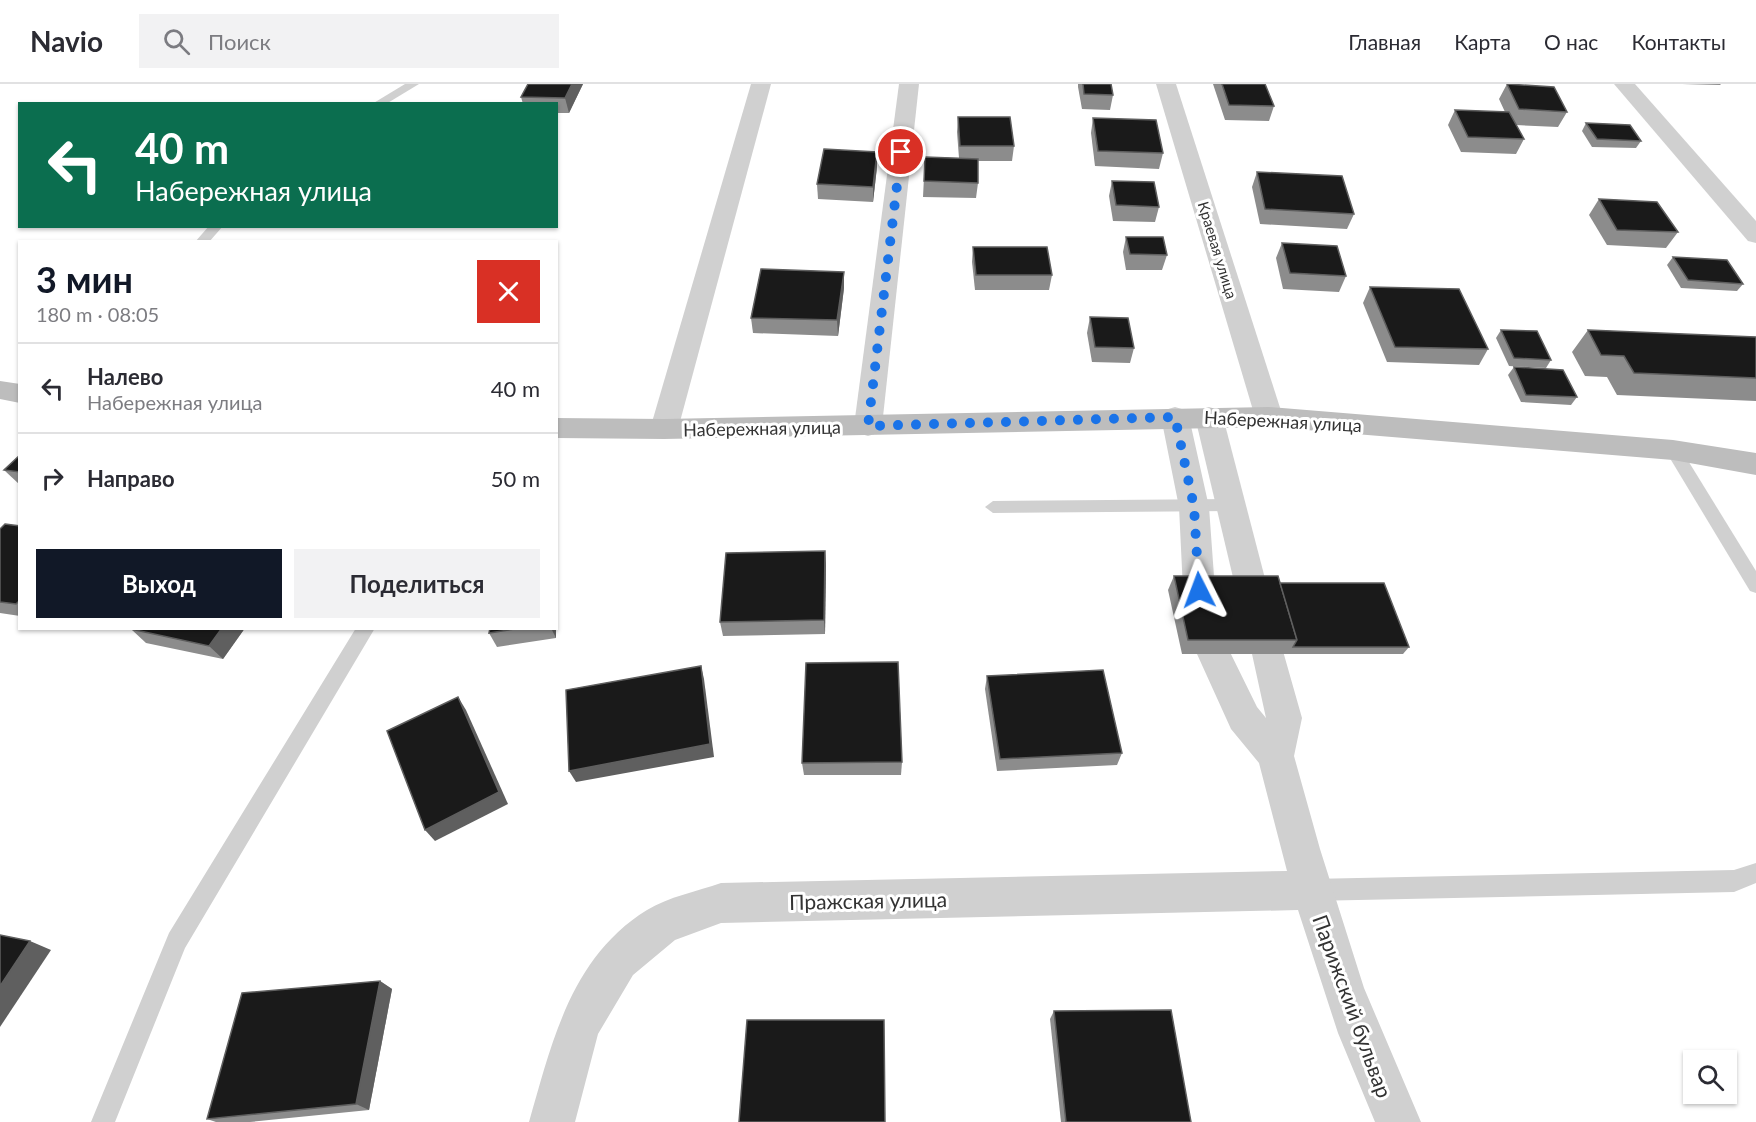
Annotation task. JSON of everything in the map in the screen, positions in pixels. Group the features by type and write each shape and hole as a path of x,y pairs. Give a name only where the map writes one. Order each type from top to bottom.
{"street":[{"path":"664,429 761,84"},
{"path":"868,426 909,84"},
{"name":"Краевая улица","path":"1166,84 1269,417"},
{"path":"1624,84 1756,236"},
{"path":"0,390 18,394"},
{"path":"1175,417 1194,507 1199,590"},
{"name":"Набережная улица","path":"558,428 868,426 1175,417 1269,417 1673,450 1756,464"},
{"path":"1209,417 1233,505 1252,590"},
{"path":"1214,654 1244,718 1276,756"},
{"path":"1269,654 1284,718 1276,756"},
{"name":"Парижский бульвар","path":"1276,756 1310,890 1377,1079 1398,1122"},
{"name":"Пражская улица","path":"552,1122 578,1026 618,960 663,924 721,903 1310,890"}],"lane":[{"path":"381,102 413,84"},
{"path":"203,240 215,228"},
{"path":"1673,450 1756,586"},
{"path":"993,507 1233,505"},
{"path":"103,1122 177,941 365,630"},
{"path":"1310,890 1734,881 1756,873"}],"building":[{"path":"528,84 572,84 565,98 521,97"},
{"path":"1083,84 1111,84 1113,95 1084,94"},
{"path":"1222,84 1265,84 1274,106 1229,105"},
{"path":"1507,84 1554,87 1567,112 1519,109"},
{"path":"1455,110 1509,112 1524,139 1468,137"},
{"path":"958,117 1010,117 1014,146 960,146"},
{"path":"1093,118 1156,120 1163,153 1098,151"},
{"path":"1586,123 1630,125 1641,141 1597,139"},
{"path":"824,149 877,152 873,187 817,184"},
{"path":"925,157 978,159 978,183 924,181"},
{"path":"1257,172 1342,176 1354,214 1265,209"},
{"path":"1112,181 1154,182 1159,207 1116,205"},
{"path":"1599,199 1657,202 1678,232 1617,230"},
{"path":"1126,237 1163,237 1167,255 1130,254"},
{"path":"1282,243 1337,246 1346,276 1290,273"},
{"path":"973,247 1047,247 1052,275 976,275"},
{"path":"1673,257 1727,260 1743,284 1688,280"},
{"path":"761,269 844,272 837,320 751,318"},
{"path":"1370,287 1459,289 1488,349 1395,347"},
{"path":"1090,317 1128,318 1134,348 1095,347"},
{"path":"1501,330 1537,331 1551,360 1514,358"},
{"path":"1588,330 1756,337 1756,378 1634,373 1624,356 1601,355"},
{"path":"1514,367 1563,370 1577,397 1526,395"},
{"path":"18,457 18,472 4,470"},
{"path":"5,524 18,526 18,602 16,604 0,602 0,529"},
{"path":"825,551 824,620 720,622 726,553"},
{"path":"1174,576 1278,576 1297,640 1188,640"},
{"path":"1280,583 1384,583 1409,647 1293,647 1297,640"},
{"path":"136,630 221,630 209,646"},
{"path":"490,630 508,630 489,633"},
{"path":"898,662 902,762 802,763 806,663"},
{"path":"701,666 710,744 569,771 566,690"},
{"path":"1103,670 1122,753 1000,759 987,676"},
{"path":"458,697 499,792 425,830 387,731"},
{"path":"0,935 30,941 0,986"},
{"path":"380,981 356,1104 207,1119 242,993"},
{"path":"1171,1010 1191,1122 1066,1122 1054,1011"},
{"path":"747,1020 884,1020 885,1122 739,1122"}],"route":[{"path":"901,152 868,426 1175,417 1194,507 1199,590"}]}
